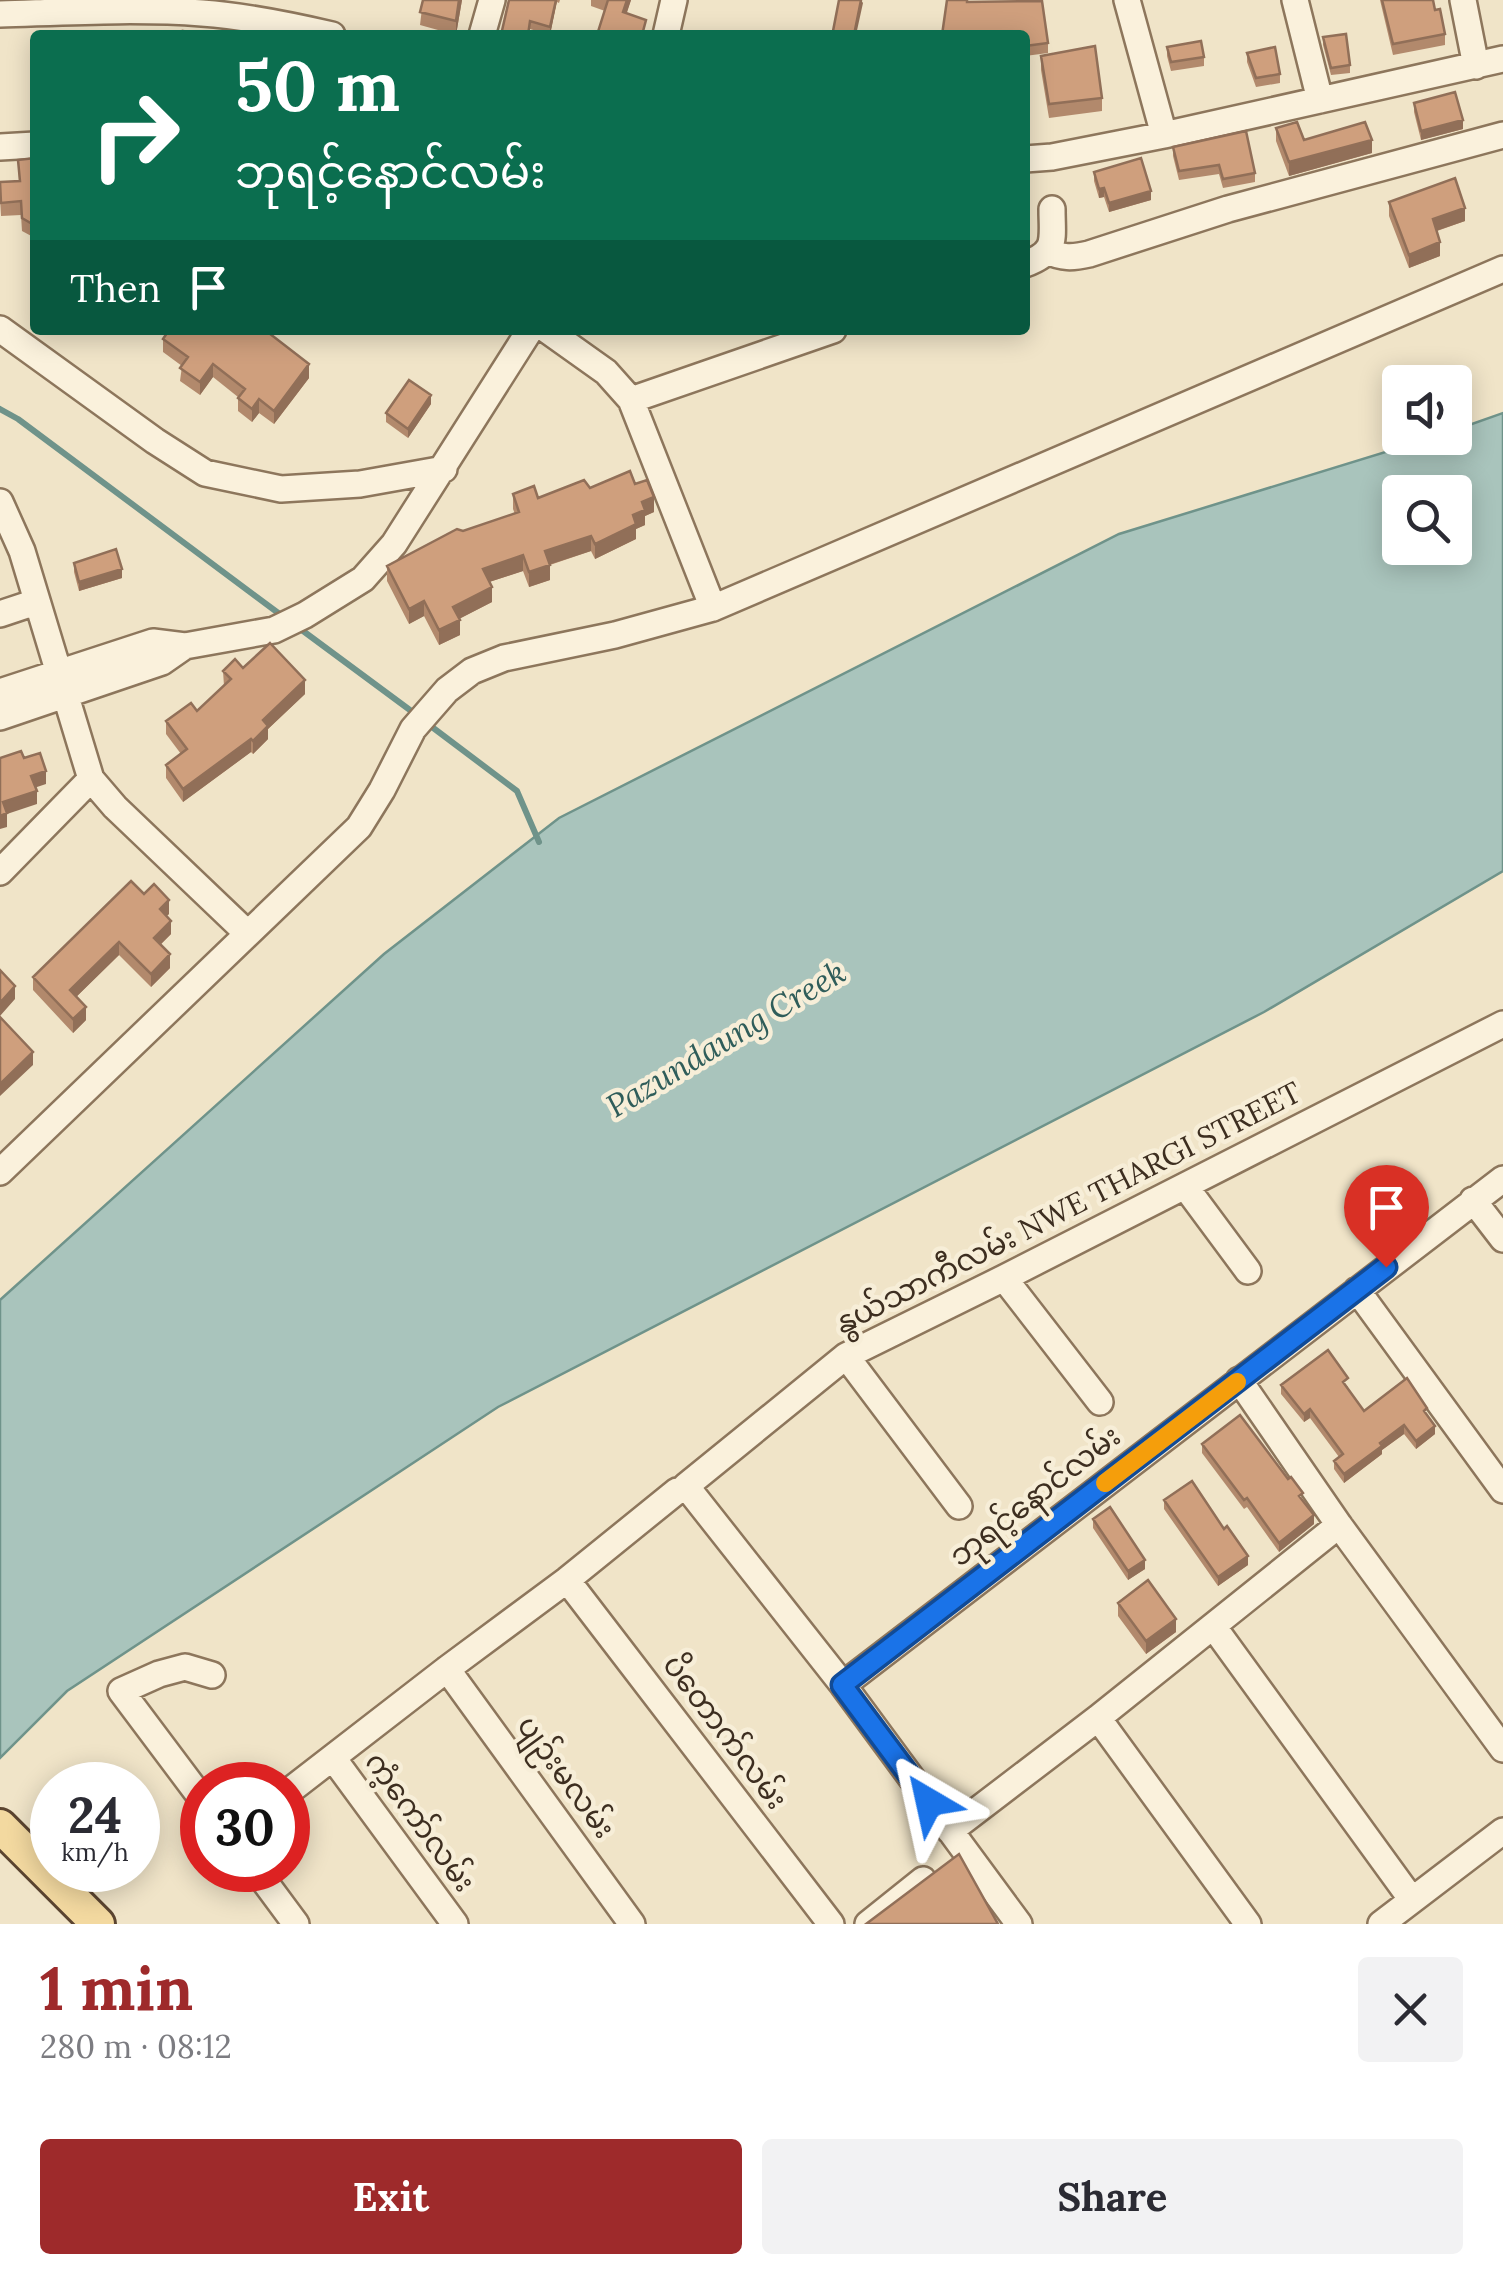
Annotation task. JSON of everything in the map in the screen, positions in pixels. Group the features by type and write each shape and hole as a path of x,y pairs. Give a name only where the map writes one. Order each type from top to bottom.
{"main road":[{"path":"0,1826 93,1918"}],"street":[{"path":"483,30 492,0"},
{"path":"667,30 674,0"},
{"path":"1126,0 1164,134"},
{"path":"1295,0 1320,100"},
{"path":"1464,0 1476,66"},
{"path":"0,14 117,6 202,13 286,12 322,30"},
{"path":"1030,159 1503,60"},
{"path":"1036,258 1089,254 1228,210 1503,135"},
{"path":"0,148 30,145"},
{"path":"1036,258 1052,242 1052,209"},
{"path":"0,1172 358,826 420,720 447,690 472,671 504,658 614,635 713,608 1503,269"},
{"path":"0,329 205,474 281,489 360,484 444,469"},
{"path":"0,692 62,685 162,662 184,646 274,630 364,579 394,544 527,335"},
{"path":"554,335 606,372 631,400 713,608"},
{"path":"631,400 819,335"},
{"path":"0,502 22,551 91,779 115,807 247,933"},
{"path":"0,614 36,602"},
{"path":"0,718 62,685"},
{"path":"0,872 91,779"},
{"name":"နွယ်သာကီလမ်း NWE THARGI STREET","path":"310,1776 567,1580 846,1356 1503,1024"},
{"name":"ဘုရင့်နောင်လမ်း","path":"842,1685 1503,1179"},
{"path":"1185,1186 1248,1271"},
{"path":"1473,1200 1503,1239"},
{"path":"1004,1278 1100,1402"},
{"path":"1356,1290 1503,1490"},
{"path":"846,1356 959,1506"},
{"path":"1239,1380 1339,1525 1503,1749"},
{"path":"682,1488 842,1685 1019,1924"},
{"path":"950,1831 1339,1525"},
{"name":"ပိတောက်လမ်း","path":"567,1580 831,1924"},
{"path":"1212,1626 1412,1900"},
{"path":"180,1770 121,1691 185,1667 212,1675"},
{"name":"ပျဉ်းမလမ်း","path":"446,1669 632,1924"},
{"path":"1098,1718 1248,1924"},
{"name":"ကံ့ကော်လမ်း","path":"334,1758 455,1924"},
{"path":"1381,1924 1503,1832"},
{"path":"868,1924 923,1880"},
{"path":"272,1892 296,1924"}],"water":[{"name":"Pazundaung Creek","path":"1503,413 1503,871 1264,1012 498,1407 67,1691 0,1758 0,1300 384,954 559,818 1119,534 1382,453 1472,455 1472,424"}],"building":[{"path":"423,0 459,0 456,21 420,12"},
{"path":"509,0 556,0 550,27 530,21 529,30 502,30"},
{"path":"608,0 627,0 623,12 646,20 643,30 599,30"},
{"path":"839,0 861,0 855,30 833,30"},
{"path":"947,0 1042,1 1048,43 1030,45 1030,30 943,30"},
{"path":"1382,0 1433,0 1435,10 1440,9 1445,34 1393,44"},
{"path":"1346,34 1350,65 1331,68 1323,37"},
{"path":"1201,41 1204,57 1171,62 1167,47"},
{"path":"1095,46 1102,98 1049,104 1041,56"},
{"path":"1275,47 1280,74 1256,78 1247,53"},
{"path":"1455,92 1463,120 1421,131 1414,103"},
{"path":"1297,122 1304,140 1365,122 1372,140 1289,162 1276,128"},
{"path":"1246,131 1255,173 1223,179 1219,165 1179,171 1173,147"},
{"path":"1141,158 1151,191 1109,203 1094,172"},
{"path":"30,159 30,223 22,218 21,201 1,203 0,182 20,181 18,160"},
{"path":"1455,178 1465,208 1433,219 1440,242 1409,255 1389,202"},
{"path":"166,335 271,335 309,364 274,411 259,399 252,409 238,398 245,389 213,364 200,382 180,368 188,357 163,339"},
{"path":"409,380 431,395 408,429 386,413"},
{"path":"630,471 635,484 647,480 654,497 642,502 645,510 633,515 636,524 595,544 591,536 545,551 550,565 529,572 523,555 483,569 492,587 453,607 460,620 439,630 424,601 409,609 387,566 457,529 463,531 519,512 513,494 534,486 538,498 584,480 590,488"},
{"path":"116,549 122,569 79,582 74,563"},
{"path":"270,643 305,680 263,720 268,726 253,741 183,789 166,765 187,749 166,721 191,703 197,711 231,679 223,671 235,659 243,668"},
{"path":"21,751 24,758 40,753 46,771 31,776 37,791 3,802 7,813 0,816 0,758"},
{"path":"131,881 144,894 154,884 169,900 160,909 171,921 154,938 170,954 151,974 119,942 70,990 86,1007 73,1019 33,977"},
{"path":"0,970 15,986 0,1003"},
{"path":"0,1017 33,1052 0,1084"},
{"path":"1328,1350 1348,1378 1343,1382 1364,1411 1407,1378 1435,1426 1416,1441 1404,1425 1344,1474 1334,1461 1343,1454 1310,1409 1304,1414 1281,1385"},
{"path":"1240,1415 1303,1493 1299,1496 1314,1515 1279,1543 1202,1444"},
{"path":"1192,1481 1224,1529 1227,1526 1248,1556 1218,1577 1164,1500"},
{"path":"1110,1507 1145,1560 1128,1571 1093,1519"},
{"path":"1148,1580 1176,1619 1146,1641 1118,1603"},
{"path":"959,1854 998,1924 866,1924"}],"waterway":[{"path":"0,409 285,618"},
{"path":"295,625 418,716"},
{"path":"428,724 517,791 539,842"}],"slow traffic":[{"path":"1105,1483 1237,1382"}],"route":[{"path":"929,1802 842,1685 1386,1267"}]}
